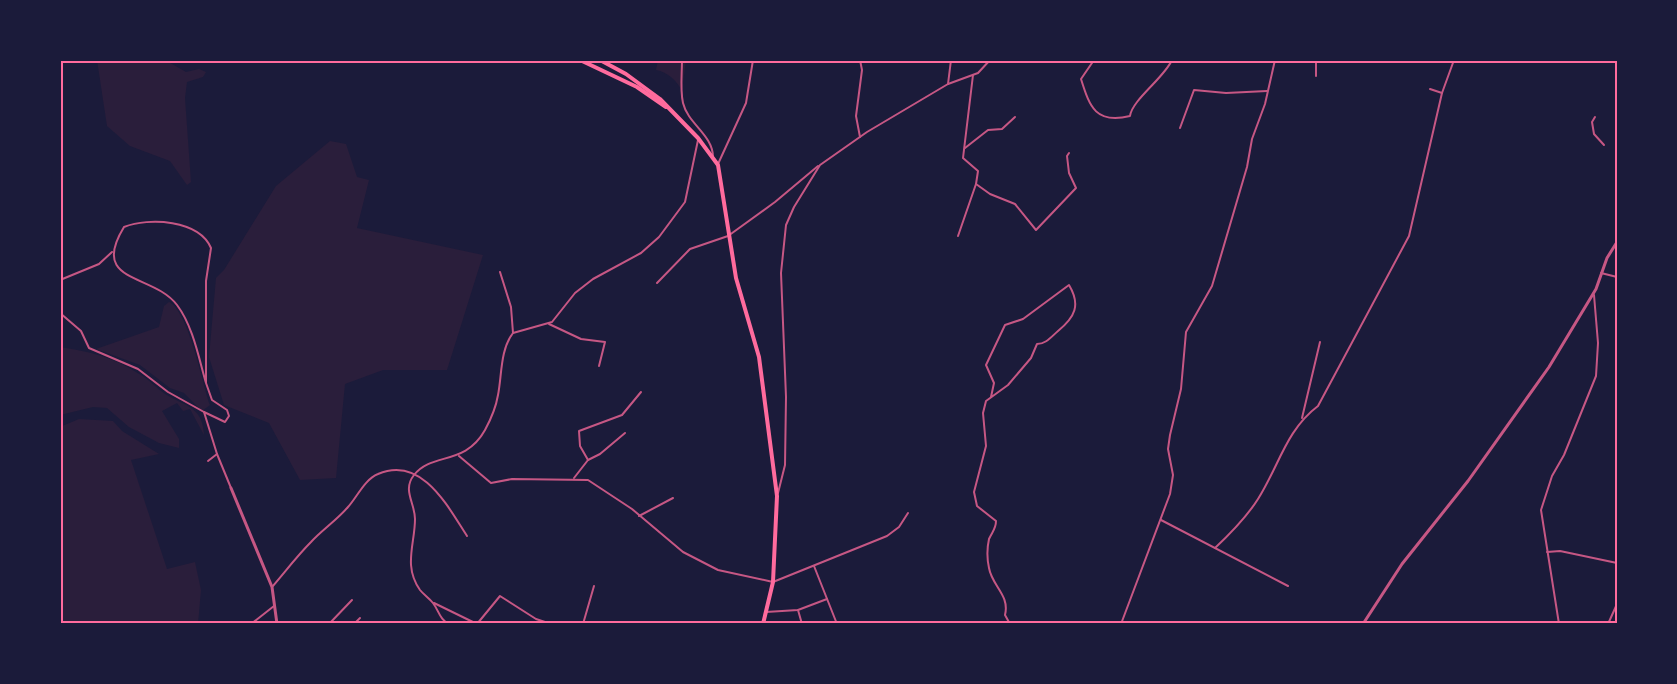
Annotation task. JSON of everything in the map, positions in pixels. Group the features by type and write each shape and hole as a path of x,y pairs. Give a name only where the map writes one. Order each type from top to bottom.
{"main road":[{"path":"580,60 637,87 668,109"},
{"path":"600,60 641,84 698,138 718,165 728,236 742,303 759,357 777,496 773,582 763,624"}],"street":[{"path":"682,60 682,102 688,116 713,149 713,157"},
{"path":"718,165 746,103 753,60"},
{"path":"860,60 862,70 856,116 860,137"},
{"path":"948,84 951,60"},
{"path":"657,283 690,249 728,236 860,137 948,84 973,75 990,60"},
{"path":"1094,60 1081,79 1092,109 1098,116 1118,119 1130,117 1131,109 1158,82 1172,60"},
{"path":"1121,624 1161,520 1173,475 1168,449 1181,389 1186,332 1212,286 1275,60"},
{"path":"1316,60 1316,76"},
{"path":"1215,548 1237,528 1259,497 1289,437 1302,418 1318,406 1409,236 1442,93 1454,60"},
{"path":"958,236 976,184 978,171 964,160 973,75"},
{"path":"1430,88 1442,93"},
{"path":"1180,128 1194,90 1226,93 1268,90"},
{"path":"965,148 988,130 1002,129 1015,117"},
{"path":"1595,117 1592,122 1594,134 1604,145"},
{"path":"513,333 549,324 575,293 593,279 641,253 659,237 685,202 698,138"},
{"path":"976,184 980,189 1015,204 1036,230 1076,188 1069,173 1066,156 1069,153"},
{"path":"777,496 785,465 786,397 781,273 783,246 786,225 794,207 820,165"},
{"path":"60,280 99,264 112,252 124,227 136,222 183,225 191,228 209,242 211,248 206,281 206,383"},
{"path":"1363,624 1402,564 1468,481 1549,367 1596,288 1600,273 1617,242"},
{"path":"60,313 81,331 89,348 138,369 168,392 225,422 229,416 227,411 212,400 187,324 178,306 146,284 123,273 113,260 112,252"},
{"path":"449,624 444,621 434,603 417,586 410,565 415,519 408,489 415,474 432,464 459,456 481,436 494,410 503,361 513,333 512,307 500,272"},
{"path":"1600,273 1617,277"},
{"path":"991,396 994,383 986,366 1005,325 1023,319 1069,285 1076,297 1076,311 1069,322 1048,339 1037,344 1031,358 1008,385 986,401 982,414 986,446 974,492 977,506 996,521 990,539 988,568 994,585 1002,592 1007,606 1005,615 1010,624"},
{"path":"1559,624 1541,510 1552,476 1564,455 1596,376 1598,343 1596,288"},
{"path":"549,324 581,339 605,342 599,366"},
{"path":"1302,418 1320,342"},
{"path":"588,460 580,446 579,430 622,415 641,392"},
{"path":"204,412 217,454 272,587 276,605 275,623"},
{"path":"574,478 588,460 600,454 625,433"},
{"path":"208,461 217,454"},
{"path":"459,456 491,483 512,479 574,478 595,483 683,552 718,570 773,582 887,536 899,527 908,513"},
{"path":"272,587 310,542 347,508 369,480 379,473 415,474 422,477 446,504 467,536"},
{"path":"639,516 673,498"},
{"path":"1161,520 1288,586"},
{"path":"1547,552 1560,551 1617,563"},
{"path":"814,566 837,624"},
{"path":"583,624 594,586"},
{"path":"434,603 477,624 500,596 536,619 551,624"},
{"path":"766,612 798,610 827,599"},
{"path":"329,624 352,600"},
{"path":"1608,624 1617,604"},
{"path":"250,624 276,605"},
{"path":"798,610 802,624"},
{"path":"354,624 360,618"}],"shaded area":[{"path":"97,60 165,60 186,72 199,69 206,72 203,77 187,82 185,98 191,182 187,185 170,161 130,146 107,126"},
{"path":"658,60 686,60 682,91 672,78 656,70"},
{"path":"330,141 346,144 357,177 369,180 357,228 483,255 447,370 383,370 345,384 336,478 300,480 269,423 224,405 209,357 216,278 224,270 276,186"},
{"path":"169,302 183,319 194,349 210,405 202,411 184,393 170,388 140,365 96,349 159,327 164,306"},
{"path":"60,347 101,356 130,368 165,394 196,412 203,425 204,435 190,409 183,411 177,403 162,411 179,439 179,448 159,443 129,427 107,408 93,407 60,415"},
{"path":"79,419 113,421 122,431 159,454 131,460 167,569 195,562 201,590 198,624 60,624 60,427"}]}
